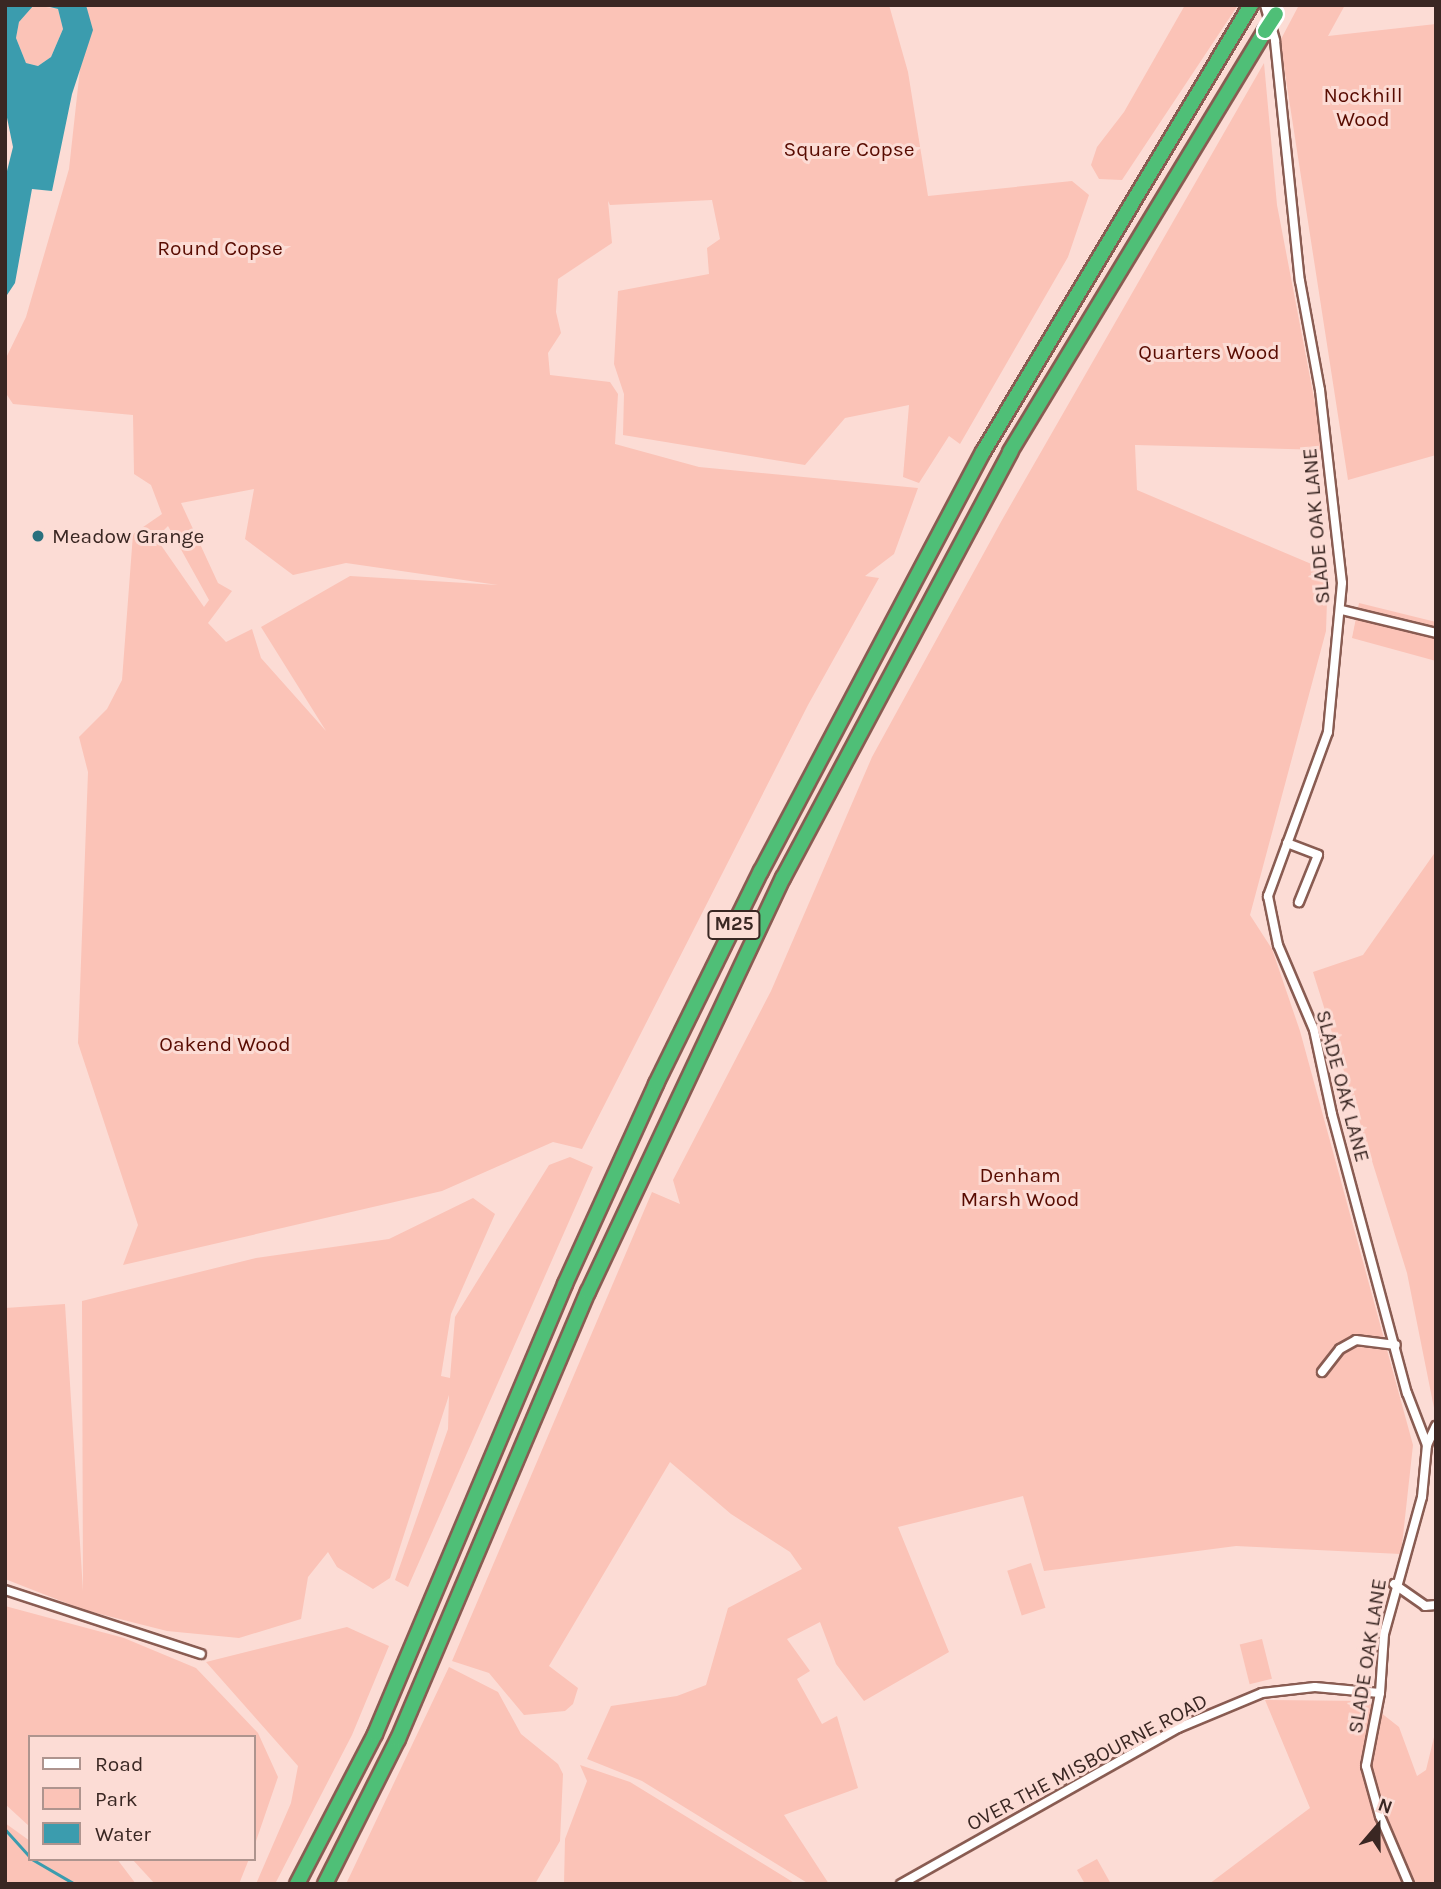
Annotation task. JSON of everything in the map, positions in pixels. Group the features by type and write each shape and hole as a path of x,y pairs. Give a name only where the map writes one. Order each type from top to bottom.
{"highway":[{"name":"M25","path":"297,1884 375,1734 565,1284 656,1084 761,871 983,452 1251,5"},
{"name":"M25","path":"325,1884 398,1739 587,1292 783,878 1010,452 1270,36 1274,8"}],"street":[{"name":"SLADE OAK LANE","path":"1270,36 1300,281 1320,390 1342,610 1328,732 1268,896 1278,945 1314,1030 1332,1114 1396,1345 1427,1445 1422,1497 1394,1584 1384,1634 1380,1693 1366,1766 1380,1816 1409,1884"},
{"path":"1342,610 1436,633"},
{"path":"1287,843 1318,855 1299,902"},
{"path":"1322,1372 1340,1349 1356,1340 1396,1345"},
{"path":"1427,1445 1436,1426"},
{"path":"1394,1584 1425,1606 1436,1605"},
{"path":"5,1590 201,1654"},
{"name":"OVER THE MISBOURNE ROAD","path":"901,1884 1178,1728 1262,1693 1315,1687 1380,1693"}],"green space":[{"path":"34,5 58,9 63,29 51,57 38,66 26,63 16,38 19,22"},
{"path":"87,5 889,5 908,72 928,196 1072,181 1089,195 1068,257 960,444 949,436 919,483 903,477 909,405 845,418 805,465 623,435 624,394 614,364 618,291 709,274 707,248 720,239 712,200 610,205 608,201 612,243 558,279 556,312 561,333 548,353 550,375 610,382 618,394 615,444 699,467 918,488 894,554 865,576 879,578 808,705 582,1149 553,1142 442,1191 123,1265 138,1225 78,1043 88,772 79,737 107,709 122,680 133,534 162,514 151,485 134,474 133,415 13,404 5,392 5,360 26,317 69,169","holes":["254,489 245,539 293,575 346,563 498,585 350,576 261,627 326,731 261,658 252,629 226,642 208,623 232,591 218,583 181,503","168,526 209,600 204,607 156,538"]},
{"path":"1185,5 1238,5 1122,180 1099,179 1091,165 1097,147 1124,112"},
{"name":"Nockhill Wood","path":"1299,5 1345,5 1328,36 1436,24 1436,455 1348,480 1280,41"},
{"name":"Denham Marsh Wood","path":"1264,63 1277,205 1324,450 1135,445 1137,490 1328,571 1326,631 1250,915 1272,949 1300,1031 1413,1445 1401,1554 1236,1546 1044,1571 1023,1496 898,1527 949,1652 864,1701 836,1664 820,1622 787,1639 810,1671 797,1679 822,1724 837,1716 858,1788 784,1815 829,1884 809,1884 642,1781 587,1759 611,1706 677,1696 706,1685 728,1608 802,1569 790,1552 731,1514 670,1462 549,1666 578,1688 573,1704 565,1711 524,1715 489,1673 452,1661 652,1192 680,1204 673,1180 771,991 872,757 1002,520"},
{"path":"1359,603 1436,622 1436,661 1352,638"},
{"path":"1436,851 1436,1418 1407,1273 1313,972 1363,955"},
{"path":"570,1157 593,1167 408,1587 395,1580 448,1429 449,1395 390,1578 373,1589 337,1567 328,1552 308,1577 301,1619 239,1638 167,1631 84,1610 5,1579 5,1308 65,1304 83,1591 82,1301 256,1258 389,1239 473,1198 495,1214 451,1314 441,1376 450,1378 455,1317 549,1165"},
{"path":"1031,1563 1046,1608 1022,1615 1007,1571"},
{"path":"5,1606 124,1638 196,1668 258,1733 278,1777 256,1841 256,1735 28,1735 28,1825 5,1804"},
{"path":"347,1627 389,1646 352,1735 275,1884 256,1884 291,1803 298,1766 206,1662"},
{"path":"1262,1639 1272,1679 1250,1684 1240,1645"},
{"path":"449,1667 498,1692 521,1734 558,1764 563,1774 560,1841 535,1884 346,1884"},
{"path":"1265,1700 1366,1701 1399,1727 1417,1776 1426,1770 1436,1729 1436,1884 1209,1884 1310,1808"},
{"path":"580,1765 630,1782 796,1884 564,1884 565,1839 587,1781"},
{"path":"5,1823 28,1840 28,1861 119,1861 136,1884 5,1884"},
{"path":"1097,1859 1111,1884 1085,1884 1077,1870"},
{"path":"134,1861 248,1861 239,1884 155,1884"}],"water":[{"path":"5,5 34,5 19,22 16,38 26,63 38,66 51,57 63,29 58,9 42,5 86,5 93,30 72,94 52,191 32,189 15,283 5,298 5,179 13,147 5,108"}],"waterway":[{"path":"5,1829 28,1855"},
{"path":"35,1861 75,1884"}],"place":[{"name":"Meadow Grange","path":"38,536"}],"park label":[{"name":"Square Copse","path":"849,149"},
{"name":"Round Copse","path":"220,248"},
{"name":"Quarters Wood","path":"1209,352"},
{"name":"Oakend Wood","path":"225,1044"}]}
